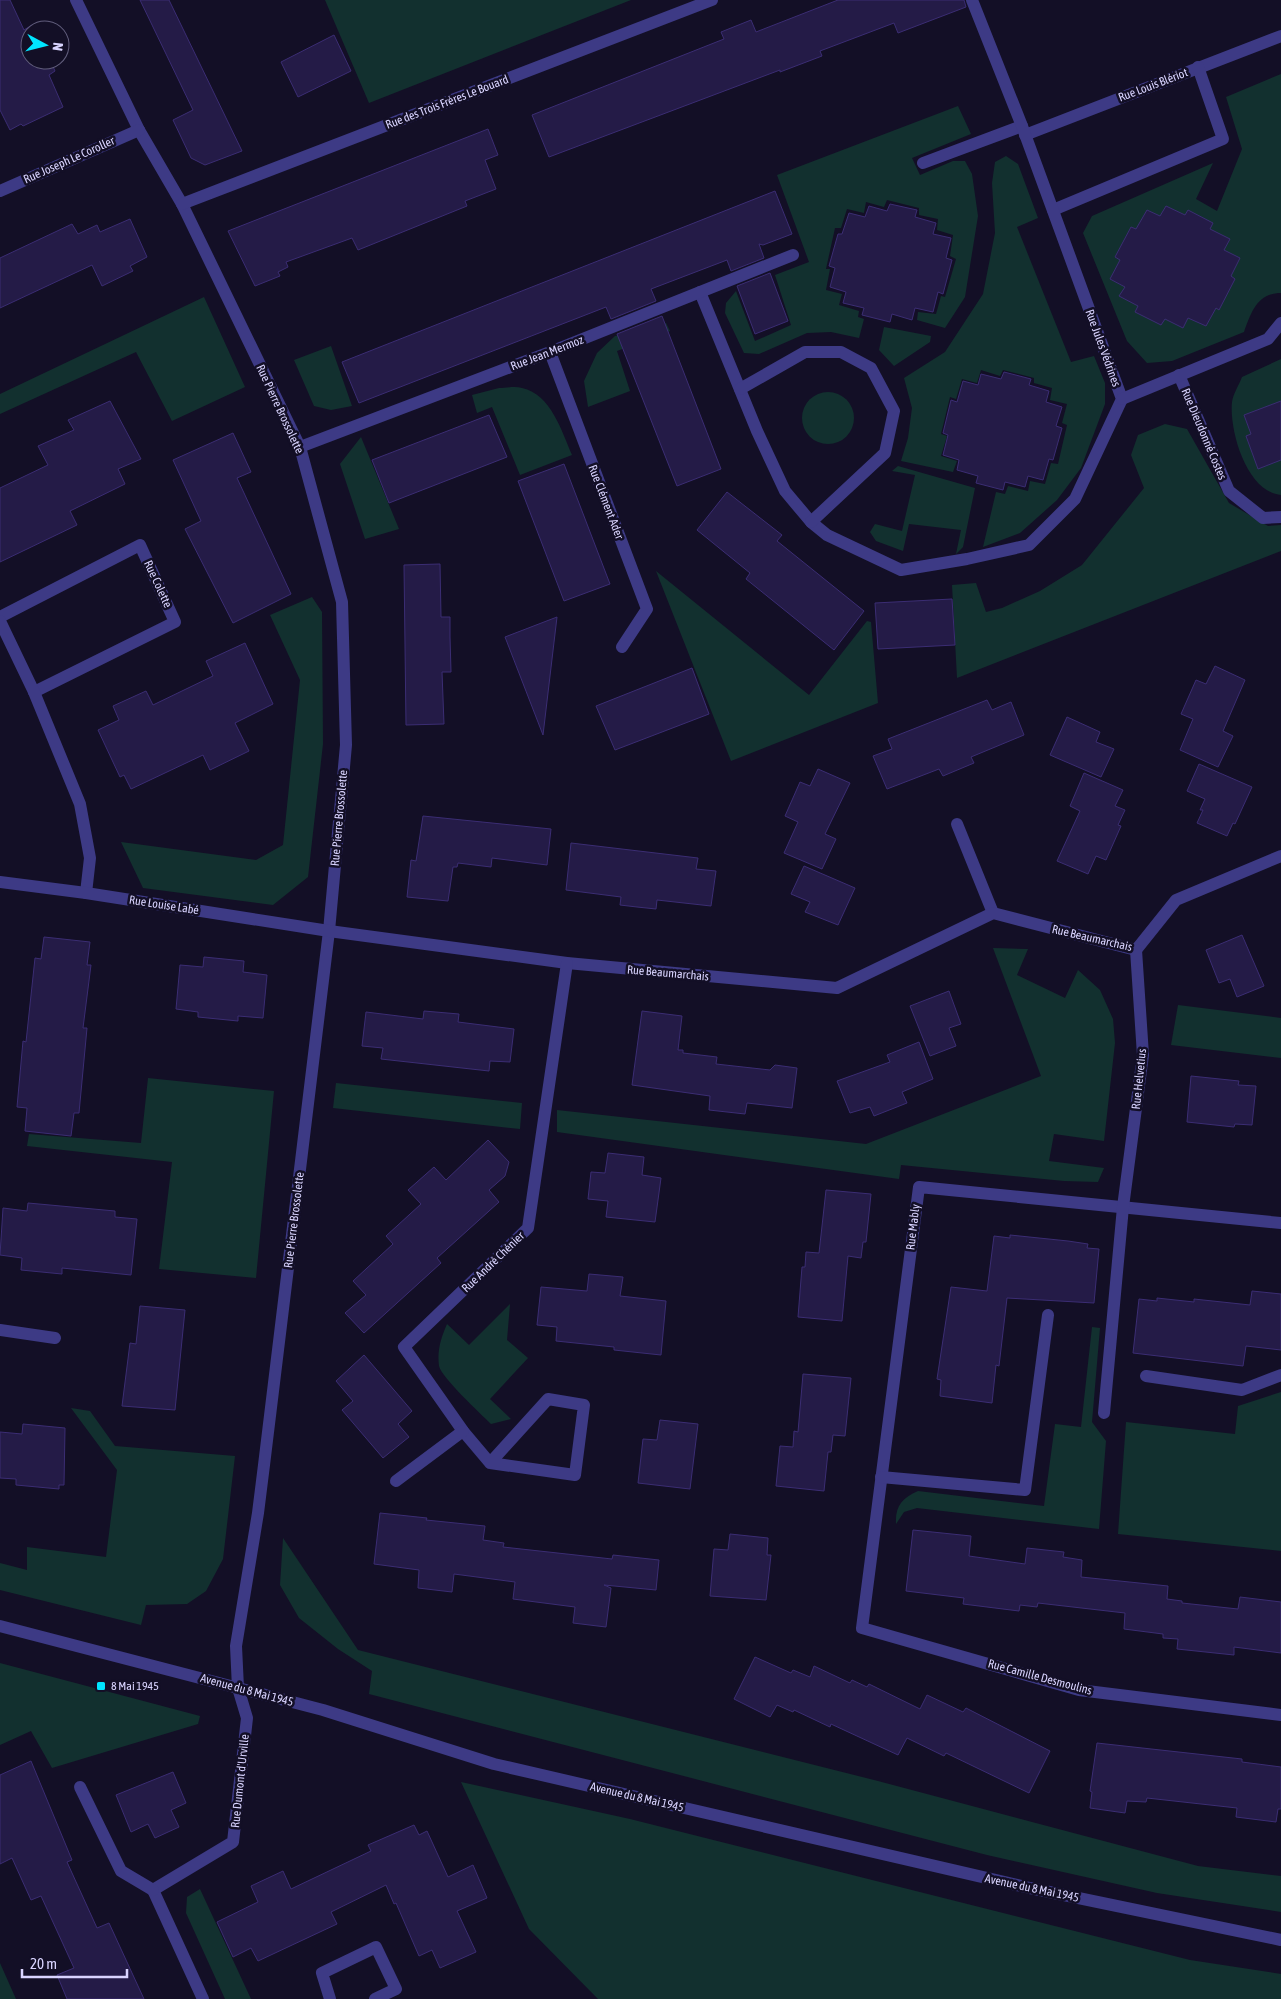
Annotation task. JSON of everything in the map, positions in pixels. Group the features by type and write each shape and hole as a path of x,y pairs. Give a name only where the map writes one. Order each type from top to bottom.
{"street":[{"name":"Rue Pierre Brossolette","path":"76,0 139,130 182,204 300,447 342,602 346,745 328,931 260,1504 236,1646 238,1688"},
{"name":"Rue des Trois Frères Le Bouard","path":"182,204 712,0"},
{"name":"Rue Jules Védrines","path":"700,292 756,431 785,491 811,522 827,535 901,570 1029,546 1075,499 1122,399 1023,130 972,0"},
{"name":"Rue Louis Blériot","path":"923,163 1198,68 1281,36"},
{"path":"1053,210 1223,139 1198,68"},
{"name":"Rue Joseph Le Coroller","path":"0,191 139,130"},
{"name":"Rue Jean Mermoz","path":"300,447 550,352 793,254"},
{"name":"Rue Dieudonné Costes","path":"1122,399 1268,339 1281,323"},
{"name":"Rue Clément Ader","path":"550,352 647,609 622,647"},
{"path":"740,389 804,352 841,352 870,368 894,411 885,453 811,522"},
{"name":"Rue Dieudonné Costes","path":"1179,375 1229,491 1263,518 1281,517"},
{"name":"Rue Colette","path":"0,616 140,545 175,622 34,692"},
{"path":"0,621 34,692 80,804 90,858 86,892"},
{"path":"957,824 993,913"},
{"name":"Rue Beaumarchais","path":"328,931 567,963 837,988 993,913 1136,950 1176,900 1281,856"},
{"name":"Rue Louise Labé","path":"0,882 86,892 328,931"},
{"name":"Rue Helvetius","path":"1104,1413 1123,1207 1143,1055 1136,950"},
{"name":"Rue André Chénier","path":"490,1463 463,1431 404,1347 528,1228 567,963"},
{"name":"Rue Mably","path":"862,1628 919,1187 1281,1223"},
{"path":"881,1477 1025,1490 1048,1315"},
{"path":"0,1330 56,1338"},
{"path":"1146,1376 1242,1390 1281,1375"},
{"path":"548,1399 584,1405 575,1475 490,1463 548,1399"},
{"path":"396,1481 463,1431"},
{"name":"Avenue du 8 Mai 1945","path":"0,1626 323,1710 494,1764 1030,1888 1281,1940"},
{"name":"Rue Camille Desmoulins","path":"862,1628 1080,1690 1281,1715"},
{"name":"Rue Dumont d'Urville","path":"153,1890 233,1842 247,1718 238,1688"},
{"path":"80,1787 121,1870 153,1890 203,1999"},
{"path":"330,1999 322,1973 376,1947 396,1989 376,1999"}],"green space":[{"path":"325,0 631,0 369,103"},
{"path":"1281,74 1281,293 1266,296 1256,305 1244,332 1172,361 1147,363 1127,341 1083,233 1092,216 1213,163 1196,199 1217,211 1242,149 1226,97"},
{"path":"958,106 971,134 912,158 920,175 953,161 965,161 972,174 978,216 965,297 945,328 917,320 918,312 936,314 941,296 945,297 956,259 950,256 953,235 937,230 938,219 919,215 919,208 887,200 884,207 866,202 864,213 847,209 841,228 835,228 826,269 830,269 826,290 842,294 839,305 859,311 858,317 864,319 859,338 831,332 807,333 759,354 744,353 725,313 726,303 736,291 755,341 791,325 775,275 809,262 777,175"},
{"path":"1006,156 1018,164 1038,218 1017,227 1071,362 1094,356 1105,383 1105,404 1081,468 1057,500 1020,533 983,547 996,492 1005,494 1008,486 1028,491 1030,481 1045,484 1051,463 1058,464 1067,425 1062,423 1067,404 1050,400 1052,388 1034,383 1034,378 1003,370 1000,376 981,370 977,383 962,379 956,399 950,397 941,434 947,436 941,456 957,461 953,472 901,461 908,438 912,408 904,378 945,352 983,294 995,233 992,183 995,162"},
{"path":"204,297 245,387 172,421 136,352 0,414 0,394"},
{"path":"666,323 670,331 617,351 630,391 588,407 584,381 597,353 615,336"},
{"path":"884,327 931,336 930,342 894,366 879,350"},
{"path":"331,346 352,406 331,410 314,406 294,360"},
{"path":"1281,359 1281,495 1269,491 1250,472 1237,443 1232,402 1242,377"},
{"path":"499,388 522,388 541,398 554,415 572,455 520,475 492,407 477,413 472,395"},
{"path":"823,392 833,392 847,399 854,413 854,423 847,437 833,444 823,444 813,440 806,433 802,423 802,413 806,403 813,396"},
{"path":"1165,424 1187,429 1229,503 1268,526 1281,525 1281,551 957,678 952,585 976,583 986,612 1002,608 1040,591 1082,565 1144,488 1131,455 1138,435"},
{"path":"361,437 399,529 365,539 340,464"},
{"path":"898,466 975,488 963,547 956,554 961,530 909,524 903,551 876,541 870,532 875,524 902,531 915,475 892,471"},
{"path":"656,571 809,695 867,621 871,622 878,703 731,761"},
{"path":"312,597 322,612 323,744 308,877 273,905 143,888 121,842 256,860 283,845 300,680 270,615"},
{"path":"993,948 1028,949 1017,975 1065,998 1078,970 1100,990 1113,1019 1115,1043 1104,1141 1054,1134 1049,1161 1104,1168 1098,1182 1064,1181 901,1165 899,1179 557,1132 557,1110 866,1144 1041,1076"},
{"path":"1178,1005 1281,1018 1281,1058 1171,1045"},
{"path":"148,1078 274,1091 256,1278 159,1269 172,1162 27,1146 29,1134 141,1143"},
{"path":"336,1083 522,1103 520,1129 333,1108"},
{"path":"510,1304 507,1340 528,1358 490,1399 511,1419 491,1424 454,1387 441,1371 439,1366 439,1349 447,1324 469,1345"},
{"path":"1092,1327 1100,1328 1092,1422 1106,1441 1099,1529 917,1508 904,1512 896,1524 898,1507 904,1500 918,1491 1044,1506 1055,1424 1081,1427"},
{"path":"1281,1392 1281,1551 1118,1534 1126,1422 1235,1434 1238,1406"},
{"path":"71,1408 90,1411 115,1446 235,1456 223,1559 206,1591 187,1604 146,1605 141,1625 0,1590 0,1563 27,1570 27,1547 106,1557 117,1470"},
{"path":"283,1538 358,1650 878,1781 1198,1866 1281,1876 1281,1912 1157,1893 987,1855 369,1694 372,1671 338,1649 299,1618 280,1585"},
{"path":"0,1663 200,1716 198,1724 52,1768 31,1731 0,1745"},
{"path":"461,1782 630,1819 1190,1960 1281,1974 1281,1999 598,1999 529,1929"},
{"path":"200,1889 251,1999 225,1999 186,1913 187,1897"},
{"path":"0,1963 16,1999 0,1999"}],"building":[{"path":"0,0 10,0 20,21 20,70 55,70 49,75 63,107 23,126 21,124 10,130 0,110"},
{"path":"140,0 169,0 242,151 205,165 191,158 173,120 193,110"},
{"path":"838,0 964,0 966,7 898,33 894,23 820,51 822,56 549,157 532,115 724,39 721,32 751,20 756,32"},
{"path":"334,35 351,71 298,97 281,62"},
{"path":"488,129 498,155 485,160 496,189 465,201 467,206 358,250 352,238 286,262 288,267 278,272 280,276 255,286 228,231"},
{"path":"775,191 792,234 763,245 759,244 764,258 731,271 727,260 651,289 656,301 611,319 606,307 359,403 342,362"},
{"path":"890,204 917,210 915,217 936,223 933,234 951,238 946,258 952,260 943,294 938,292 933,312 915,308 912,320 892,314 890,322 862,315 864,308 843,303 846,292 830,287 835,268 829,266 838,234 842,234 849,213 865,217 869,206 887,211"},
{"path":"1166,206 1185,215 1188,210 1213,223 1210,229 1230,239 1224,250 1240,258 1231,276 1235,279 1219,310 1216,308 1206,326 1188,318 1183,328 1165,319 1161,325 1135,312 1138,306 1119,296 1125,287 1110,279 1120,260 1115,257 1131,227 1136,229 1147,210 1160,216"},
{"path":"130,219 147,257 130,266 133,271 102,286 92,265 0,308 0,258 72,224 78,234 97,225 100,232"},
{"path":"770,273 788,321 755,334 737,286"},
{"path":"662,316 721,469 677,486 617,334"},
{"path":"1004,372 1031,379 1029,385 1049,391 1046,402 1062,407 1056,426 1062,428 1053,460 1049,459 1043,480 1028,476 1025,487 1005,482 1003,490 976,483 978,476 957,470 959,460 943,455 948,435 943,433 951,400 957,402 963,381 978,385 981,374 1001,379"},
{"path":"110,401 141,459 118,469 125,484 70,511 77,525 0,562 0,488 48,465 38,446 74,430 68,420"},
{"path":"1281,401 1281,460 1258,469 1246,436 1251,434 1244,415"},
{"path":"489,415 507,457 389,503 372,460"},
{"path":"233,433 251,472 237,478 291,594 233,623 185,529 201,521 173,460"},
{"path":"564,464 610,584 564,601 518,481"},
{"path":"727,492 782,535 777,541 864,611 834,650 746,579 750,573 697,530"},
{"path":"440,564 441,617 450,617 451,672 442,672 444,724 406,725 404,565"},
{"path":"952,599 955,645 878,649 875,603"},
{"path":"557,617 543,735 505,637"},
{"path":"245,643 273,704 235,723 249,751 210,770 203,755 131,789 124,775 120,777 98,730 119,720 113,706 146,691 153,705 213,676 206,661"},
{"path":"1215,666 1245,680 1223,731 1233,736 1218,767 1180,750 1193,719 1181,714 1196,680 1206,684"},
{"path":"692,668 709,714 615,750 596,706"},
{"path":"987,700 992,710 1011,702 1024,735 971,757 974,763 943,776 939,769 887,789 873,756 892,749 888,739"},
{"path":"1067,717 1100,732 1096,742 1114,749 1101,777 1050,755"},
{"path":"1199,764 1252,787 1235,824 1233,823 1227,836 1197,823 1203,810 1200,810 1205,799 1187,791"},
{"path":"818,769 850,783 825,834 836,839 822,869 784,853 798,822 785,816 800,782 810,786"},
{"path":"1084,773 1123,790 1115,806 1125,810 1118,825 1121,826 1106,860 1096,856 1088,874 1057,861 1080,811 1070,806"},
{"path":"423,816 551,829 547,865 492,858 491,867 458,863 457,867 453,867 448,901 407,897 411,860 416,861"},
{"path":"571,843 698,858 696,869 716,871 711,906 657,900 656,909 637,907 620,905 621,897 566,890"},
{"path":"804,866 855,888 838,925 805,912 810,902 791,894"},
{"path":"1242,935 1264,986 1237,997 1230,979 1219,983 1206,950"},
{"path":"44,937 90,942 87,965 91,965 83,1028 87,1028 79,1113 74,1113 71,1136 25,1131 27,1108 17,1107 23,1041 26,1042 35,958 41,959"},
{"path":"204,957 244,961 243,972 267,975 263,1018 238,1016 238,1021 198,1017 198,1012 176,1009 180,965 203,967"},
{"path":"949,991 961,1024 949,1028 956,1046 930,1056 910,1006"},
{"path":"424,1011 459,1014 458,1022 514,1029 510,1062 490,1061 489,1071 381,1059 383,1048 362,1046 366,1012 423,1019"},
{"path":"642,1011 682,1016 678,1050 683,1050 683,1053 717,1057 716,1064 770,1070 775,1065 797,1068 792,1108 747,1103 745,1114 709,1110 710,1096 632,1085"},
{"path":"919,1042 933,1079 902,1092 907,1103 874,1116 870,1107 850,1113 837,1081 890,1062 887,1055"},
{"path":"1191,1076 1239,1081 1238,1085 1256,1086 1252,1125 1235,1124 1234,1127 1187,1122"},
{"path":"488,1140 509,1162 505,1176 489,1190 499,1202 437,1258 441,1263 364,1333 345,1313 366,1295 353,1281 393,1244 386,1236 421,1204 408,1190 434,1167 446,1180"},
{"path":"608,1153 644,1157 642,1175 661,1178 655,1222 606,1217 608,1201 588,1199 591,1172 605,1173"},
{"path":"826,1190 871,1194 866,1242 863,1242 861,1258 848,1256 842,1321 798,1317 802,1267 805,1267 806,1252 819,1253"},
{"path":"28,1203 115,1211 115,1217 137,1219 131,1275 62,1268 62,1274 21,1270 22,1258 0,1255 3,1208 27,1211"},
{"path":"1010,1235 1088,1244 1087,1248 1099,1249 1094,1303 1007,1298 999,1366 996,1365 992,1403 940,1396 941,1380 937,1379 951,1287 987,1291 994,1236 1010,1238"},
{"path":"589,1274 623,1277 620,1296 666,1301 661,1355 614,1350 614,1347 556,1341 557,1327 537,1325 541,1287 587,1291"},
{"path":"1252,1291 1281,1294 1281,1350 1246,1346 1243,1366 1133,1353 1139,1299 1157,1301 1157,1298 1194,1302 1194,1299 1250,1305"},
{"path":"140,1306 185,1310 175,1410 122,1406 130,1343 136,1344"},
{"path":"364,1355 412,1411 398,1424 409,1437 383,1458 342,1410 353,1401 336,1381"},
{"path":"803,1374 851,1378 845,1436 833,1435 831,1452 828,1452 824,1491 776,1486 780,1446 793,1447 794,1431 798,1432"},
{"path":"660,1420 698,1424 690,1489 638,1483 643,1439 657,1440"},
{"path":"23,1424 65,1428 64,1485 59,1485 59,1489 16,1485 16,1479 0,1478 0,1432 22,1434"},
{"path":"380,1513 485,1526 483,1540 504,1543 503,1547 612,1559 613,1555 659,1560 656,1590 604,1585 611,1588 606,1627 573,1623 575,1607 513,1599 515,1582 454,1574 452,1592 418,1588 419,1570 374,1564"},
{"path":"913,1530 971,1536 969,1556 1025,1564 1027,1548 1064,1552 1063,1557 1082,1560 1081,1577 1168,1586 1167,1599 1182,1601 1182,1603 1238,1609 1240,1597 1281,1602 1281,1653 1234,1647 1234,1655 1177,1649 1178,1639 1163,1638 1163,1634 1124,1629 1125,1613 1038,1603 1037,1607 1020,1605 1019,1611 963,1604 964,1598 906,1591"},
{"path":"730,1534 768,1538 767,1555 771,1555 766,1600 710,1596 714,1549 728,1550"},
{"path":"755,1657 791,1673 793,1670 810,1677 814,1666 850,1683 852,1680 867,1687 869,1684 920,1709 927,1695 963,1712 966,1708 1050,1751 1029,1793 946,1753 944,1756 907,1738 898,1755 831,1724 830,1727 794,1710 793,1712 777,1705 770,1717 734,1699"},
{"path":"1097,1743 1242,1759 1242,1762 1281,1767 1281,1809 1278,1809 1276,1822 1236,1817 1237,1808 1147,1798 1146,1802 1127,1801 1125,1813 1090,1808 1092,1792 1090,1791"},
{"path":"31,1761 72,1860 67,1862 97,1928 109,1923 144,1999 67,1999 57,1975 74,1968 41,1896 31,1900 12,1858 0,1864 0,1775"},
{"path":"173,1772 186,1803 171,1810 179,1827 155,1838 148,1824 131,1832 116,1795"},
{"path":"414,1825 419,1835 427,1831 448,1877 473,1865 487,1898 457,1911 476,1952 440,1968 432,1950 419,1956 386,1885 331,1912 337,1924 258,1961 251,1948 233,1957 217,1922 258,1902 251,1886 283,1871 291,1889 371,1851 368,1845"}],"place":[{"name":"8 Mai 1945","path":"101,1686"}]}
